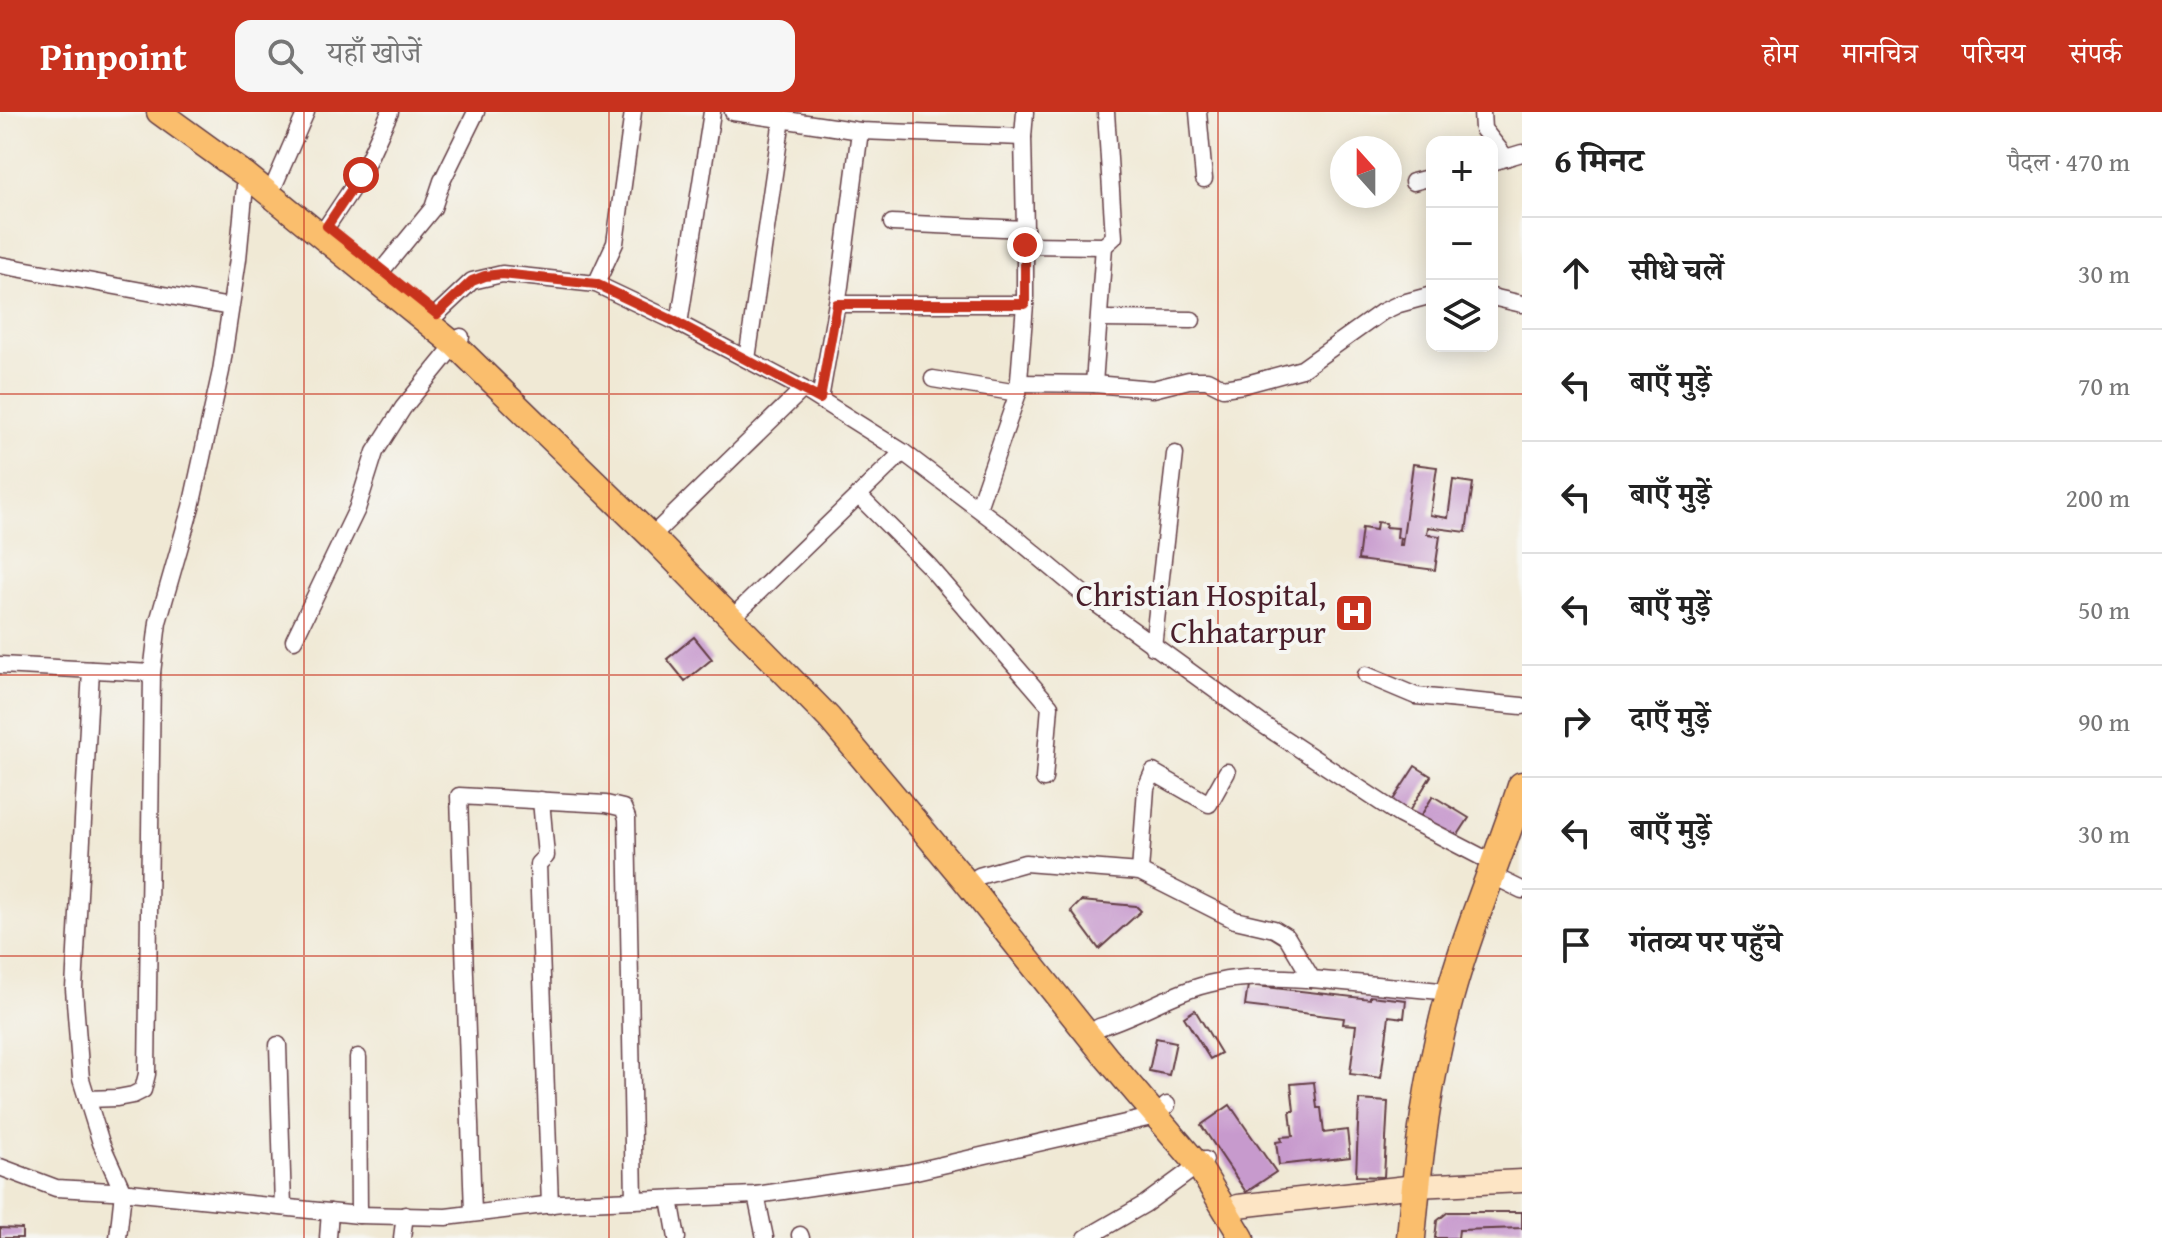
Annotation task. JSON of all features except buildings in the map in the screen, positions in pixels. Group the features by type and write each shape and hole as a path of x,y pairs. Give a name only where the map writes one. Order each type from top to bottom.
{"highway":[{"path":"1411,1238 1428,1088 1451,992 1491,868 1522,786"}],"main road":[{"path":"159,112 246,175 458,340 742,608 914,795 1238,1206 1258,1238"},
{"path":"177,112 275,183 437,314 458,340 829,718 963,878 1106,1057 1161,1110"},
{"path":"1202,1162 1242,1238"},
{"path":"1238,1206 1416,1186 1522,1181"}],"street":[{"path":"275,183 306,112"},
{"path":"327,226 361,175 390,112"},
{"path":"383,269 433,208 442,181 476,112"},
{"path":"596,284 615,243 633,112"},
{"path":"679,324 712,112"},
{"path":"733,112 860,131 1023,137"},
{"path":"978,508 1018,388 1025,304 1025,112"},
{"path":"1094,384 1104,246 1114,237 1106,112"},
{"path":"1198,112 1204,179"},
{"path":"1482,112 1483,129 1507,158"},
{"path":"747,359 782,119"},
{"path":"820,399 837,304 860,131"},
{"path":"87,1099 133,1095 143,1090 147,1074 152,673 158,622 204,450 230,307 246,175"},
{"path":"1413,182 1426,179"},
{"path":"892,223 1104,246"},
{"path":"0,265 230,307"},
{"path":"437,314 465,287 485,276 502,274 596,284 747,359 820,399 903,452 1153,647 1400,815 1491,868 1522,890"},
{"path":"933,379 1018,388 1094,384 1153,389 1189,380 1207,380 1223,388 1243,385 1302,369 1382,312 1426,297"},
{"path":"1498,298 1522,304"},
{"path":"837,304 1025,304"},
{"path":"1099,319 1192,320"},
{"path":"294,640 357,509 375,452 403,408 458,340"},
{"path":"660,528 803,389"},
{"path":"742,608 903,452"},
{"path":"1153,647 1175,454"},
{"path":"858,495 929,566 1050,706 1044,779"},
{"path":"0,665 152,673"},
{"path":"91,670 74,989 81,1079 101,1143 123,1192 118,1238"},
{"path":"1366,675 1416,696 1522,706"},
{"path":"1140,872 1146,788 1153,772 1209,804 1227,772"},
{"path":"473,1213 459,796 606,804 623,808 627,818 634,1200"},
{"path":"541,800 546,856 538,864 550,1205"},
{"path":"979,876 1025,863 1140,872 1235,920 1274,929 1287,937 1312,979"},
{"path":"1099,1027 1124,1020 1165,999 1216,982 1256,978 1312,979 1451,992"},
{"path":"278,1045 283,1207"},
{"path":"358,1057 359,1215"},
{"path":"0,1167 56,1188 359,1215 446,1217 550,1205 756,1195 907,1173 1161,1110"},
{"path":"1086,1238 1145,1204 1202,1162"},
{"path":"756,1195 765,1238"},
{"path":"670,1199 677,1238"},
{"path":"328,1238 330,1212"},
{"path":"402,1238 405,1215"}],"place":[{"name":"Christian Hospital, Chhatarpur","path":"1354,613"}],"route":[{"path":"361,175 327,226 437,314 458,292 485,276 502,274 596,284 672,320 820,399 837,304 1025,304 1025,245"}]}
